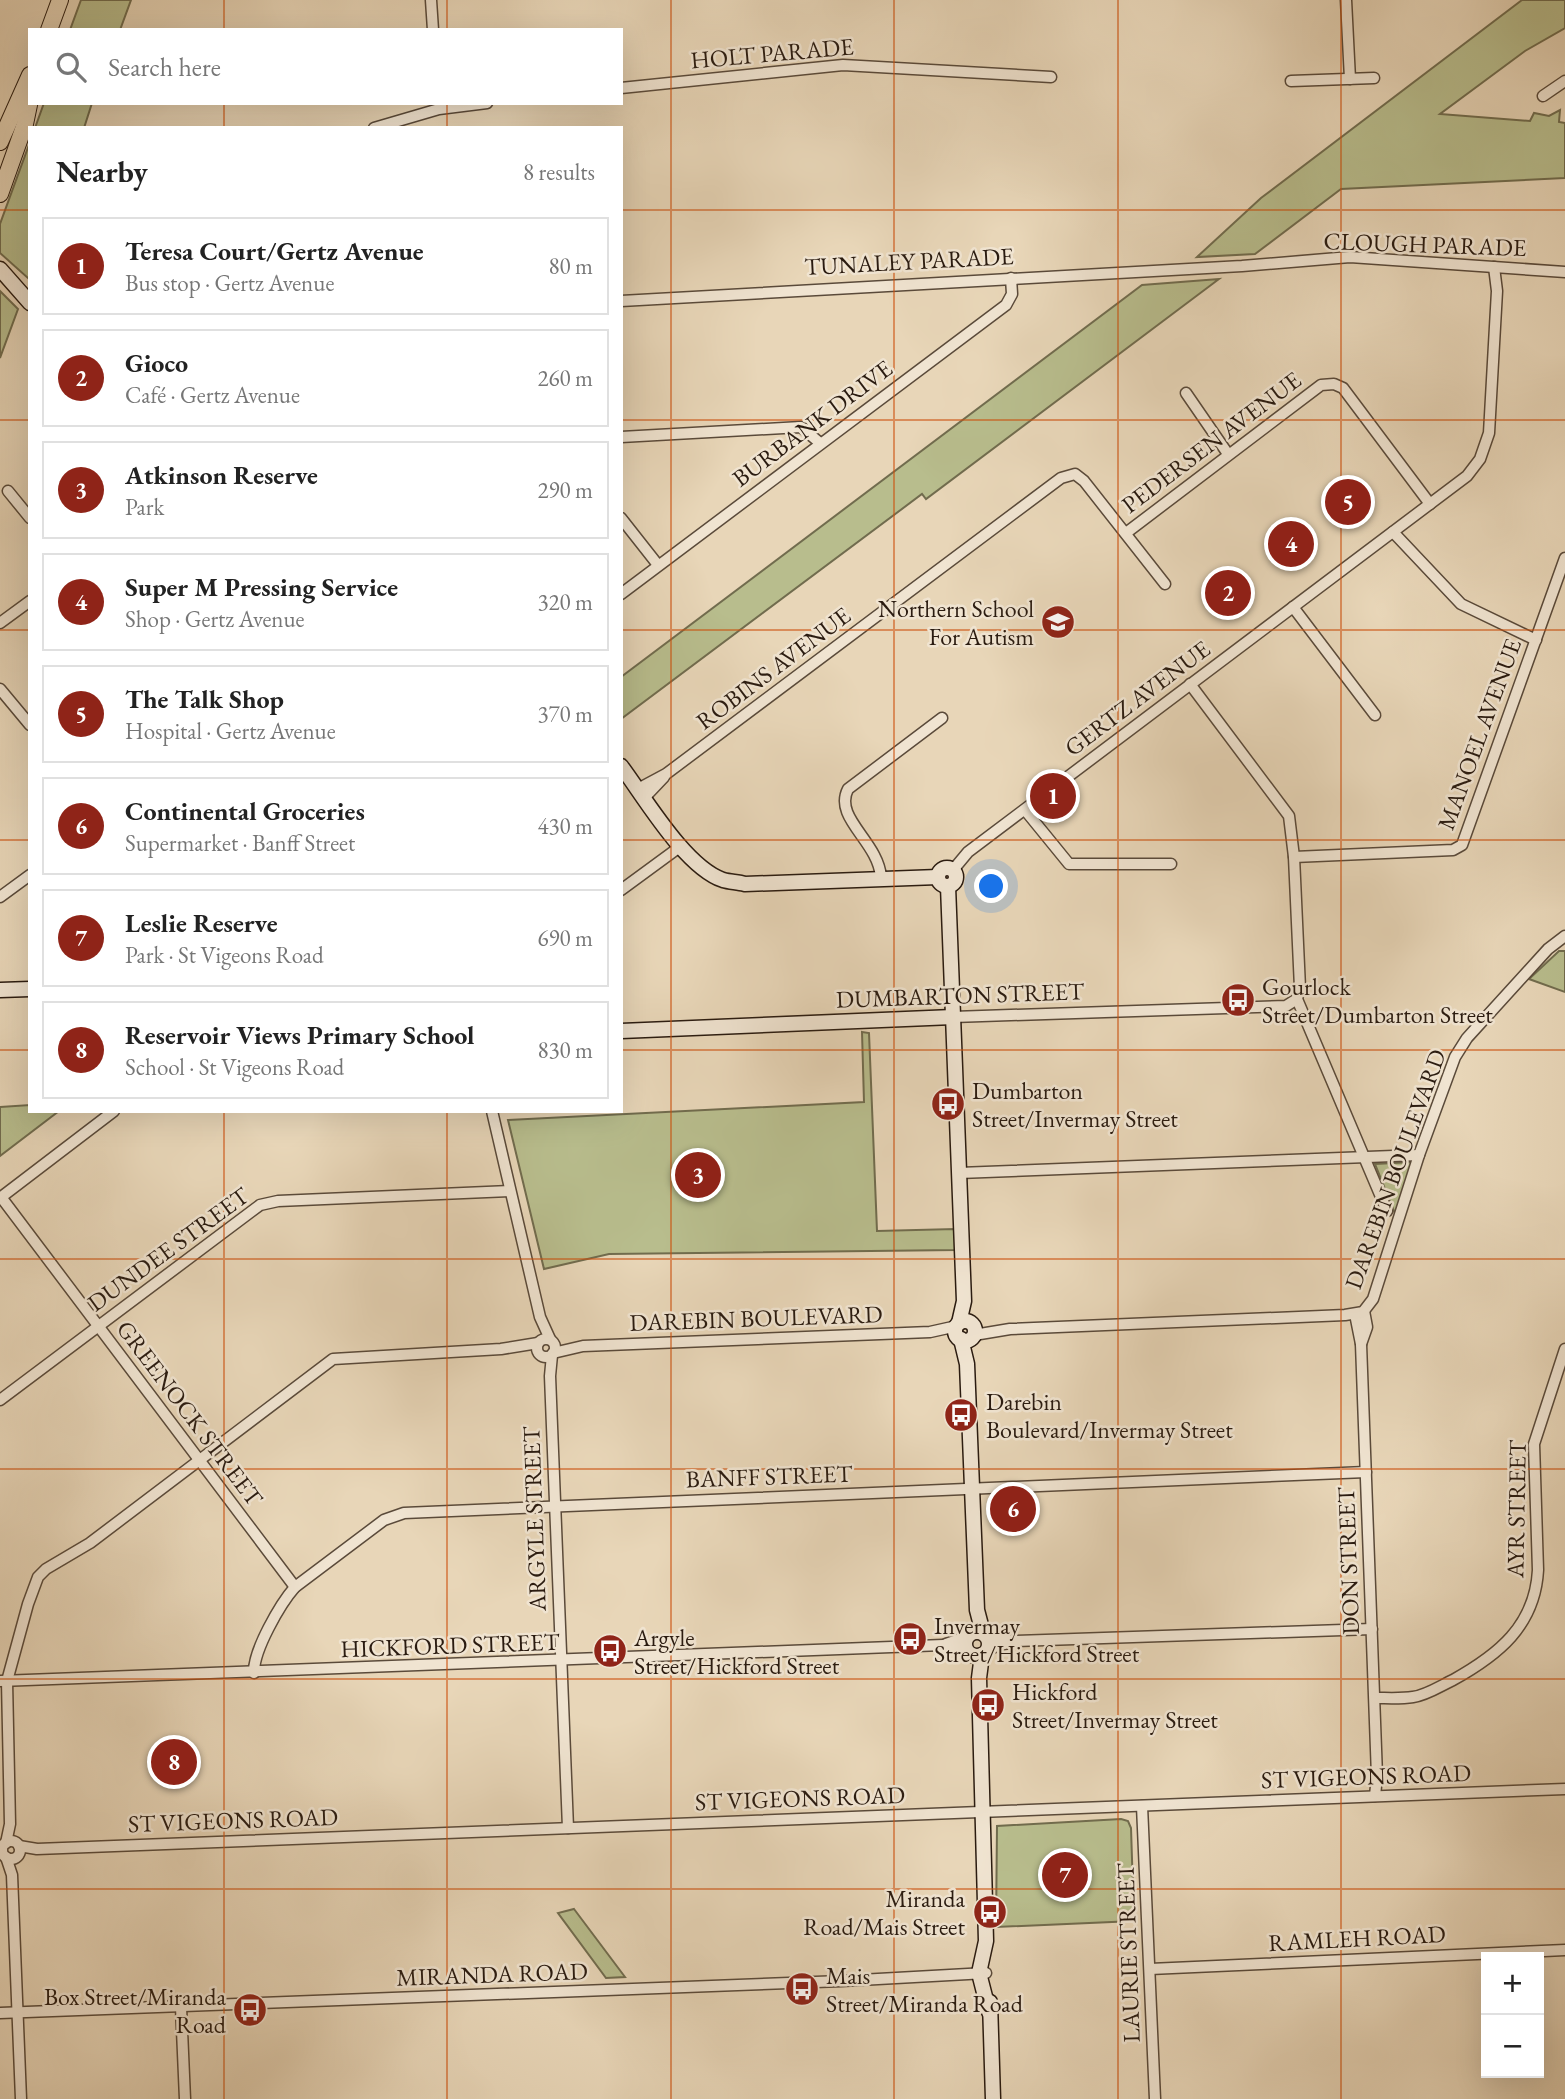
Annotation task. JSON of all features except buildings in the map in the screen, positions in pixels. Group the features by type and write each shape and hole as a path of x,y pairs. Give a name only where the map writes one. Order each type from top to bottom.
{"main road":[{"path":"50,28 60,0"},
{"path":"0,142 28,79"},
{"path":"0,194 25,124 29,105"}],"street":[{"path":"431,0 433,28"},
{"path":"1346,0 1350,79"},
{"name":"HOLT PARADE","path":"623,88 843,65 1051,77"},
{"path":"1291,81 1374,78"},
{"path":"1543,96 1565,81"},
{"path":"380,126 439,106"},
{"name":"CLOUGH PARADE","path":"1199,268 1350,257 1565,272"},
{"name":"GERTZ AVENUE","path":"953,870 968,852 1467,475 1486,447 1499,267"},
{"name":"TUNALEY PARADE","path":"623,301 1199,268"},
{"path":"0,269 28,301"},
{"name":"BURBANK DRIVE","path":"623,592 1006,305 1012,294 1011,278"},
{"name":"PEDERSEN AVENUE","path":"1126,533 1321,385 1334,384 1343,388 1430,503"},
{"path":"1186,393 1228,454"},
{"path":"623,437 801,426 820,443"},
{"name":"ROBINS AVENUE","path":"641,793 1061,478 1075,474 1126,533"},
{"path":"8,491 28,516"},
{"path":"623,520 658,565"},
{"path":"1393,532 1461,604 1536,640"},
{"path":"1126,533 1166,584"},
{"name":"MANOEL AVENUE","path":"1294,857 1453,850 1462,845 1565,558"},
{"path":"0,623 28,602"},
{"path":"1293,607 1375,715"},
{"path":"1190,684 1289,816 1294,857 1300,988 1297,999 1387,1211"},
{"path":"0,690 28,723"},
{"path":"881,877 880,861 844,811 842,800 848,789 942,718"},
{"path":"623,769 681,846 698,865 722,880 745,884 881,877 943,881"},
{"path":"1025,810 1069,864 1171,864"},
{"path":"623,889 681,846"},
{"path":"953,870 943,869 943,881 953,1017 977,1610 986,1941 982,1973 989,2012 993,2099"},
{"path":"0,897 28,876"},
{"name":"DAREBIN BOULEVARD","path":"9,1850 3,1681 44,1581 79,1549 333,1359 501,1349 1359,1313 1373,1298 1419,1155 1460,1048 1545,952 1565,938"},
{"path":"0,990 28,989"},
{"name":"DUMBARTON STREET","path":"623,1031 1286,1006 1297,999"},
{"path":"1,1197 111,1113"},
{"name":"ARGYLE STREET","path":"492,1113 540,1317 550,1376 568,1829"},
{"path":"960,1173 1419,1155"},
{"name":"DUNDEE STREET","path":"0,1400 260,1205 278,1201 510,1191"},
{"name":"GREENOCK STREET","path":"1,1197 295,1587"},
{"name":"DON STREET","path":"1359,1313 1367,1327 1361,1344 1379,1796"},
{"name":"AYR STREET","path":"1375,1698 1416,1697 1434,1690 1497,1653 1521,1627 1537,1586 1534,1444 1565,1349"},
{"name":"BANFF STREET","path":"254,1673 254,1661 286,1597 295,1587 384,1520 404,1513 1366,1472"},
{"name":"HICKFORD STREET","path":"3,1681 560,1662 1014,1641 1372,1629"},
{"name":"ST VIGEONS ROAD","path":"9,1850 1565,1789"},
{"name":"LAURIE STREET","path":"1142,1806 1155,2099"},
{"path":"9,1850 21,2099"},
{"name":"RAMLEH ROAD","path":"1150,1969 1565,1950"},
{"name":"MIRANDA ROAD","path":"0,2013 982,1973"},
{"path":"181,2007 185,2099"}],"green space":[{"path":"81,0 131,0 121,28 71,28"},
{"path":"1522,0 1565,0 1565,28 1525,51 1440,114 1530,121 1534,113 1549,116 1560,110 1559,122 1565,123 1565,178 1341,189 1255,254 1197,257 1261,198"},
{"path":"43,105 91,105 85,126 36,126"},
{"path":"28,147 28,278 0,253 0,224"},
{"path":"1219,279 926,499 922,494 623,718 623,675 1142,285"},
{"path":"0,291 18,309 0,358"},
{"path":"1559,951 1565,951 1565,992 1529,979"},
{"path":"862,1032 869,1033 877,1231 955,1229 956,1250 609,1254 544,1269 508,1120 864,1102"},
{"path":"28,1105 28,1113 56,1113 0,1156 0,1107"},
{"path":"1413,1162 1396,1216 1375,1164"},
{"path":"1121,1819 1128,1821 1131,1828 1134,1921 996,1927 997,1826"},
{"path":"574,1909 625,1977 606,1978 558,1913"}],"place":[{"name":"The Talk Shop","path":"1348,502"},
{"name":"Super M Pressing Service","path":"1291,544"},
{"name":"Gioco","path":"1228,593"},
{"name":"Northern School For Autism","path":"1058,622"},
{"name":"Teresa Court/Gertz Avenue","path":"1053,796"},
{"name":"Gourlock Street/Dumbarton Street","path":"1238,1000"},
{"name":"Dumbarton Street/Invermay Street","path":"948,1104"},
{"name":"Atkinson Reserve","path":"698,1175"},
{"name":"Darebin Boulevard/Invermay Street","path":"961,1415"},
{"name":"Continental Groceries","path":"1013,1509"},
{"name":"Invermay Street/Hickford Street","path":"910,1639"},
{"name":"Argyle Street/Hickford Street","path":"610,1651"},
{"name":"Hickford Street/Invermay Street","path":"988,1705"},
{"name":"Reservoir Views Primary School","path":"174,1762"},
{"name":"Leslie Reserve","path":"1065,1875"},
{"name":"Miranda Road/Mais Street","path":"990,1912"},
{"name":"Mais Street/Miranda Road","path":"802,1989"},
{"name":"Box Street/Miranda Road","path":"250,2010"}]}
